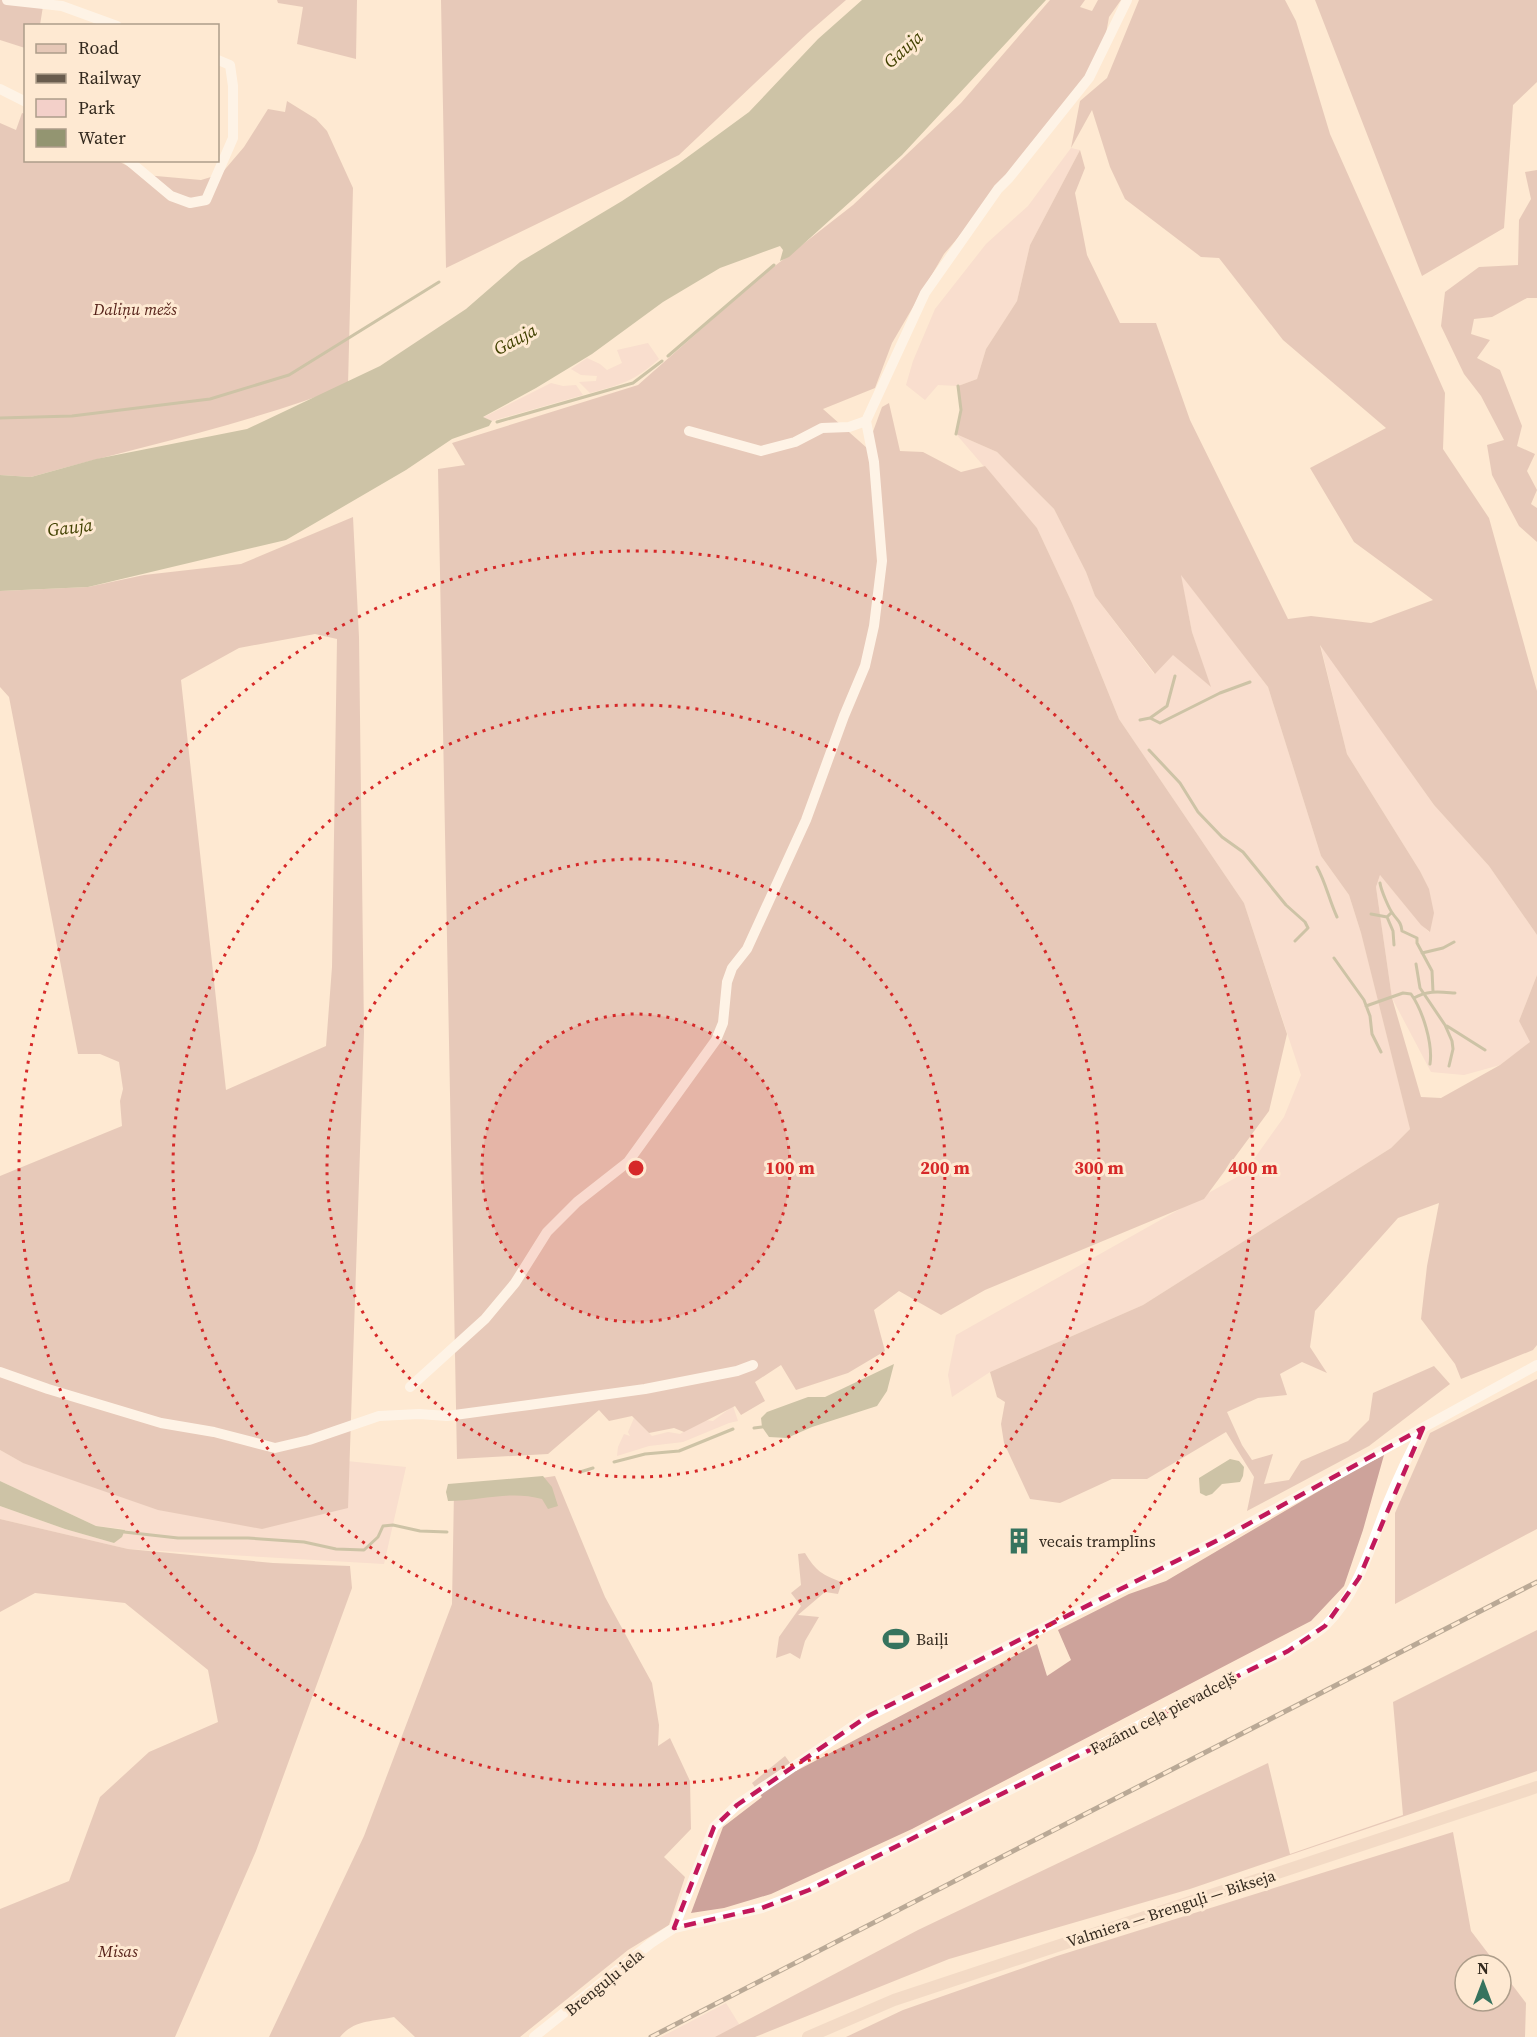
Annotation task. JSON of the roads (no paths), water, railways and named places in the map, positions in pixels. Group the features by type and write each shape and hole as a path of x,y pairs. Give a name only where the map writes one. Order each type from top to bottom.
{"main road":[{"name":"Valmiera — Brenguļi — Bikseja","path":"808,2037 894,2000 1537,1787"}],"street":[{"path":"7,0 62,6 112,24"},
{"path":"410,1387 485,1319 515,1283 547,1232 577,1202 628,1162 716,1040 723,1023 727,982 732,968 747,949 806,820 865,666 874,626 882,561 874,462 866,421 925,293 998,189 1089,78 1127,0"},
{"path":"130,162 171,196 190,203 206,200 233,138 233,86 230,65 219,60"},
{"path":"0,89 24,101"},
{"path":"689,431 761,451 795,442 822,428 849,427 866,421"},
{"path":"849,427 861,432 870,441"},
{"path":"0,1372 161,1423 214,1432 275,1448 309,1440 379,1416 419,1414 447,1416 552,1402 645,1389 738,1371 753,1365"},
{"path":"674,1928 714,1827 737,1805 868,1716 1218,1540 1537,1365"},
{"name":"Fazānu ceļa pievadceļš","path":"674,1928 762,1908 809,1890 1288,1651 1325,1626 1359,1578 1387,1505 1423,1428"},
{"name":"Brenguļu iela","path":"534,2037 651,1943 674,1928"}],"water":[{"name":"Gauja","path":"862,0 1046,0 902,155 789,257 780,261 783,250 780,246 720,268 663,302 592,354 483,417 492,421 489,426 452,439 406,470 286,540 88,587 0,591 0,475 31,477 96,459 247,429 380,366 466,309 520,262 622,201 678,164 749,112 818,39"},
{"path":"894,1364 887,1391 877,1406 812,1427 787,1438 769,1437 762,1427 761,1418 767,1412 808,1397 825,1397"},
{"path":"1230,1459 1239,1461 1244,1467 1240,1482 1222,1484 1212,1494 1206,1496 1200,1493 1199,1478"},
{"path":"543,1476 552,1487 558,1506 548,1509 542,1499 518,1496 448,1501 446,1492 448,1484"},
{"path":"0,1481 96,1526 125,1530 122,1537 114,1543 65,1529 0,1506"}],"waterway":[{"path":"668,356 774,265"},
{"path":"0,418 72,416 210,399 289,375 439,282"},
{"path":"497,422 633,383 662,361"},
{"path":"956,434 961,410 958,386"},
{"path":"1150,718 1167,706 1175,676"},
{"path":"1140,720 1150,718 1160,723 1220,693 1250,682"},
{"path":"1149,750 1180,783 1198,812 1222,837 1243,852 1286,905 1305,922 1308,928 1295,941"},
{"path":"1317,867 1337,917"},
{"path":"1380,883 1387,904 1402,931 1417,938 1417,943 1432,971 1433,992"},
{"path":"1371,914 1387,917 1391,913"},
{"path":"1387,917 1393,931 1394,945"},
{"path":"1422,953 1443,948 1454,942"},
{"path":"1334,958 1364,1000 1370,1016 1372,1034 1381,1052"},
{"path":"1416,964 1420,988 1445,1025 1452,1041 1453,1049 1449,1066"},
{"path":"1366,1006 1403,993 1411,994 1426,1028 1430,1047 1430,1064"},
{"path":"1414,998 1429,993 1455,993"},
{"path":"1447,1026 1485,1050"},
{"path":"754,1428 762,1427"},
{"path":"614,1462 645,1454 679,1451 733,1429"},
{"path":"580,1472 593,1468"},
{"path":"124,1532 178,1538 248,1538 304,1542 336,1549 364,1550 378,1537 383,1526 393,1525 420,1531 447,1532"}],"railway":[{"path":"651,2037 1537,1582"}],"place":[{"name":"vecais tramplīns","path":"1019,1541"},
{"name":"Baiļi","path":"896,1639"}],"park label":[{"name":"Daliņu mežs","path":"135,309"},
{"name":"Misas","path":"118,1951"}]}
